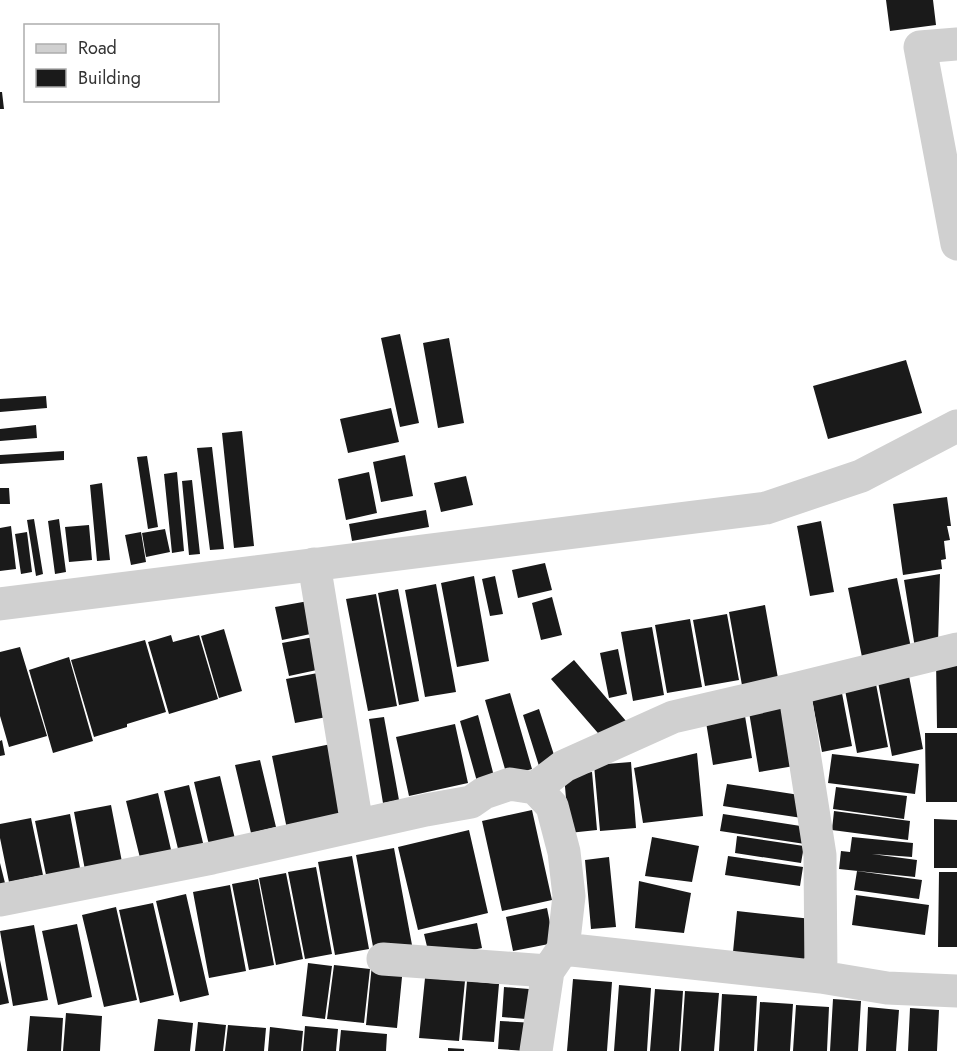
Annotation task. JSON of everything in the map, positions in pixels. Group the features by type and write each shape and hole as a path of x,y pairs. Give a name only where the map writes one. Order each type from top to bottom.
{"street":[{"path":"957,44 920,47 957,244"},
{"path":"0,604 766,508 861,476 957,426"},
{"path":"314,564 357,825"},
{"path":"535,788 564,766 673,717 957,648"},
{"path":"794,689 820,855 821,977"},
{"path":"0,900 212,858 471,801 484,793 510,784 535,788 552,806 564,852 569,896 536,1051"},
{"path":"383,959 555,960 821,977 887,988 957,991"}],"building":[{"path":"886,0 933,0 936,25 890,31"},
{"path":"0,92 2,92 4,109 0,109"},
{"path":"400,334 419,423 400,427 381,338"},
{"path":"449,338 464,423 438,428 423,343"},
{"path":"906,360 922,413 828,439 813,386"},
{"path":"46,396 47,408 0,412 0,399"},
{"path":"391,408 399,442 348,453 340,419"},
{"path":"36,425 37,438 0,441 0,429"},
{"path":"242,431 254,546 234,548 222,433"},
{"path":"212,447 224,549 210,550 197,448"},
{"path":"64,451 64,460 0,464 0,455"},
{"path":"405,455 413,496 381,502 373,462"},
{"path":"147,456 158,527 148,529 137,457"},
{"path":"177,472 184,551 172,553 164,474"},
{"path":"369,472 377,513 346,520 338,479"},
{"path":"466,476 473,505 441,512 434,483"},
{"path":"192,480 200,554 189,555 182,481"},
{"path":"102,483 110,560 97,561 90,485"},
{"path":"0,488 9,488 10,504 0,504"},
{"path":"947,497 951,526 947,526 950,540 944,541 946,559 941,560 942,569 903,575 893,504"},
{"path":"426,510 429,527 352,541 349,524"},
{"path":"34,519 43,574 36,576 27,520"},
{"path":"59,519 66,572 55,574 48,521"},
{"path":"821,521 834,592 810,596 797,526"},
{"path":"89,525 92,560 69,562 65,527"},
{"path":"11,526 16,569 0,571 0,528"},
{"path":"165,529 170,552 146,557 142,533"},
{"path":"27,532 32,572 21,574 15,534"},
{"path":"141,532 146,562 131,565 125,535"},
{"path":"545,563 552,590 518,598 512,570"},
{"path":"940,574 938,643 915,648 904,580"},
{"path":"474,576 489,661 457,667 441,583"},
{"path":"495,576 503,614 490,616 482,579"},
{"path":"897,578 911,648 862,657 848,588"},
{"path":"436,584 456,692 425,697 405,590"},
{"path":"398,589 419,701 399,705 378,593"},
{"path":"376,594 397,706 368,711 346,599"},
{"path":"552,597 562,635 541,640 532,603"},
{"path":"314,600 320,632 282,640 275,607"},
{"path":"765,605 779,684 743,691 729,612"},
{"path":"727,614 739,680 705,686 693,620"},
{"path":"690,619 702,687 667,693 655,625"},
{"path":"652,627 664,695 633,701 621,632"},
{"path":"224,629 242,691 219,698 201,636"},
{"path":"171,635 173,642 199,635 218,699 169,714 148,642"},
{"path":"319,636 326,668 289,676 282,643"},
{"path":"145,640 166,712 94,737 71,660"},
{"path":"20,647 47,736 9,747 0,716 0,652"},
{"path":"618,649 627,694 609,698 600,653"},
{"path":"69,657 93,741 53,753 29,670"},
{"path":"957,658 957,728 937,728 936,659"},
{"path":"574,660 626,721 604,740 551,679"},
{"path":"323,672 332,716 295,723 286,679"},
{"path":"909,676 923,749 892,756 878,682"},
{"path":"876,684 888,747 857,753 845,690"},
{"path":"841,688 852,746 822,752 811,694"},
{"path":"510,693 532,769 507,776 485,700"},
{"path":"783,706 794,766 759,772 749,712"},
{"path":"539,709 556,761 539,766 523,715"},
{"path":"744,710 752,758 713,765 705,716"},
{"path":"478,715 495,780 478,785 460,721"},
{"path":"384,717 399,800 383,803 369,719"},
{"path":"455,724 468,783 409,796 396,737"},
{"path":"925,733 957,733 957,802 926,802"},
{"path":"2,740 5,755 0,756 0,741"},
{"path":"336,743 351,816 287,829 272,756"},
{"path":"697,753 703,816 643,823 634,768"},
{"path":"832,754 919,764 915,794 828,783"},
{"path":"260,760 276,827 251,833 235,765"},
{"path":"631,762 636,828 600,831 594,765"},
{"path":"592,772 597,830 569,833 564,775"},
{"path":"220,776 235,839 209,845 194,782"},
{"path":"727,784 806,796 802,818 723,806"},
{"path":"189,785 204,847 179,853 164,791"},
{"path":"836,787 907,796 904,819 833,809"},
{"path":"158,793 172,854 141,862 126,801"},
{"path":"111,805 122,862 85,870 74,812"},
{"path":"532,810 552,900 502,911 482,821"},
{"path":"834,811 910,821 908,840 832,830"},
{"path":"70,814 80,868 46,875 35,821"},
{"path":"723,814 807,827 805,844 720,831"},
{"path":"31,818 43,875 9,882 0,838 0,824"},
{"path":"934,819 957,820 957,868 934,868"},
{"path":"469,830 488,913 418,930 398,847"},
{"path":"737,836 804,846 801,863 735,853"},
{"path":"652,837 699,846 692,882 645,876"},
{"path":"852,837 913,843 912,857 872,854 917,860 915,877 839,869 841,851 850,852"},
{"path":"394,848 412,945 374,952 356,855"},
{"path":"352,856 369,949 335,955 318,862"},
{"path":"728,856 803,867 800,886 725,875"},
{"path":"609,857 616,927 591,929 585,860"},
{"path":"0,863 5,883 0,884"},
{"path":"316,867 332,954 305,959 288,872"},
{"path":"857,871 922,880 919,899 854,890"},
{"path":"939,872 957,872 957,947 938,947"},
{"path":"286,873 303,959 276,965 259,878"},
{"path":"258,879 274,965 249,970 232,884"},
{"path":"639,881 691,893 684,933 635,928"},
{"path":"230,885 246,971 209,978 193,892"},
{"path":"186,894 209,995 180,1002 156,901"},
{"path":"856,895 929,905 925,935 852,925"},
{"path":"153,903 174,995 140,1003 119,910"},
{"path":"116,907 137,1000 104,1007 82,915"},
{"path":"547,908 554,943 513,951 506,917"},
{"path":"737,911 812,919 807,960 733,952"},
{"path":"477,923 482,948 430,959 424,934"},
{"path":"77,924 92,997 58,1005 42,931"},
{"path":"34,925 48,1000 13,1006 0,931"},
{"path":"0,960 9,1003 0,1005"},
{"path":"308,963 332,966 325,1019 302,1016"},
{"path":"372,964 403,967 397,1028 366,1025"},
{"path":"334,965 370,969 364,1023 327,1019"},
{"path":"425,978 465,981 459,1041 419,1038"},
{"path":"573,979 612,982 607,1051 567,1051"},
{"path":"467,981 499,984 494,1042 462,1040"},
{"path":"619,985 651,988 647,1051 614,1051"},
{"path":"504,987 541,990 538,1020 502,1017"},
{"path":"655,989 683,991 679,1051 650,1051"},
{"path":"685,991 719,993 714,1051 681,1051"},
{"path":"722,994 757,996 754,1051 719,1051"},
{"path":"833,999 861,1001 858,1051 830,1051"},
{"path":"760,1002 793,1004 790,1051 757,1051"},
{"path":"796,1005 829,1007 827,1051 793,1051"},
{"path":"868,1007 899,1010 896,1051 866,1051"},
{"path":"910,1008 939,1010 937,1051 908,1051"},
{"path":"66,1013 102,1016 100,1051 63,1051"},
{"path":"30,1016 63,1018 61,1051 27,1051"},
{"path":"158,1019 193,1023 190,1051 154,1051"},
{"path":"500,1021 535,1023 526,1051 498,1049"},
{"path":"198,1022 226,1025 223,1051 195,1051"},
{"path":"228,1025 266,1028 264,1051 225,1051"},
{"path":"305,1026 338,1029 336,1051 303,1051"},
{"path":"270,1027 303,1031 301,1051 268,1051"},
{"path":"341,1030 387,1034 386,1051 339,1051"},
{"path":"448,1048 464,1049 464,1051 448,1051"}]}
